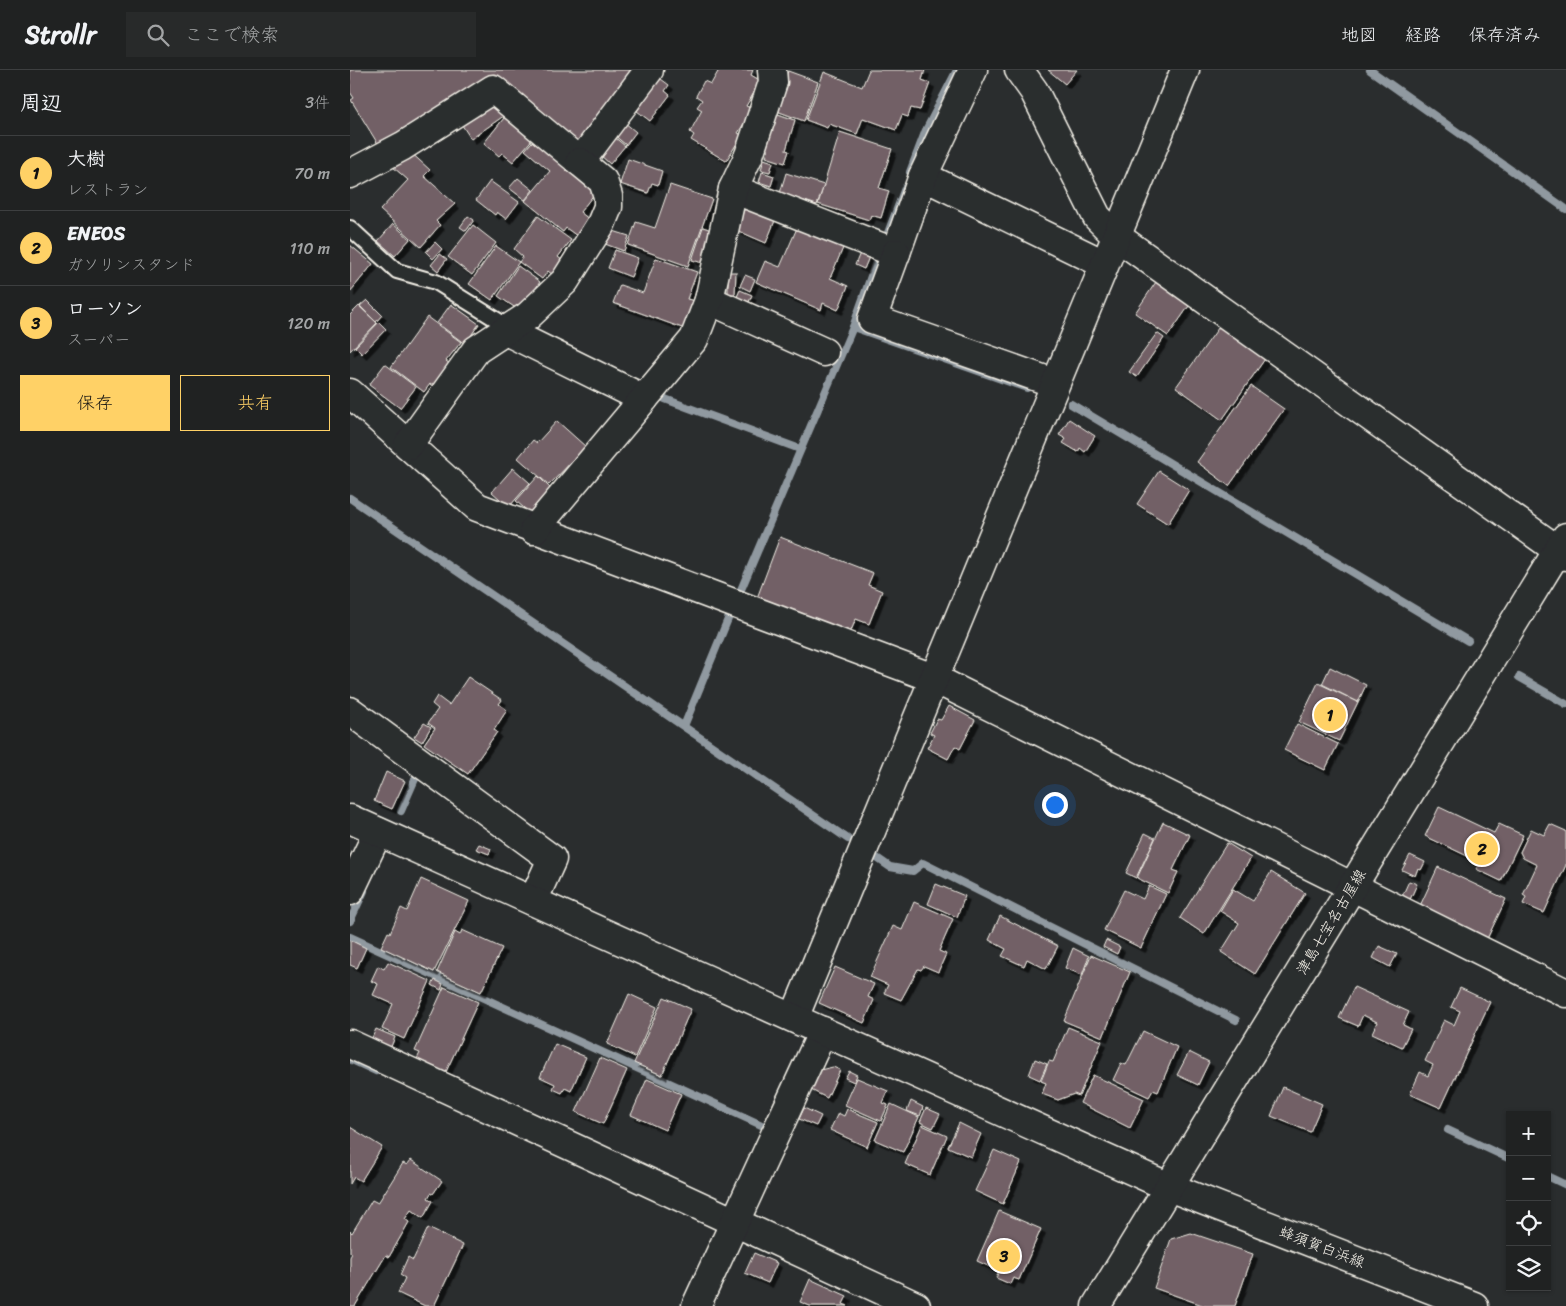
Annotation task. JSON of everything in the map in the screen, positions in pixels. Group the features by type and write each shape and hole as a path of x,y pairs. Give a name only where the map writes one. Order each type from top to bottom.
{"street":[{"path":"580,162 649,70"},
{"path":"534,530 694,339 709,300 734,189 749,155 773,82 772,70"},
{"path":"973,70 923,176 872,320 1054,383"},
{"path":"1019,70 1034,91 1097,217 1116,236 1563,548"},
{"path":"794,1018 1054,383 1185,70"},
{"path":"350,174 403,146 493,88 603,181 608,196 608,207 601,224 565,281 528,316 476,350 408,445"},
{"path":"923,176 1104,264"},
{"path":"734,189 896,252"},
{"path":"709,300 824,352"},
{"path":"508,329 644,399"},
{"path":"350,393 477,507 534,530 933,678 1566,993"},
{"name":"津島七宝名古屋線","path":"1096,1306 1352,887 1563,548"},
{"path":"350,711 552,858 533,901"},
{"name":"蜂須賀白浜線","path":"350,819 1169,1187 1474,1306"},
{"path":"350,891 378,832"},
{"path":"696,1306 823,1031"},
{"path":"350,1044 916,1306"}],"lane":[{"path":"350,228 397,271 436,282 508,329"}],"building":[{"path":"350,70 640,70 576,147 494,79 381,149 351,100 354,98 350,92"},
{"path":"719,70 753,70 751,75 761,81 746,106 753,109 738,133 742,135 726,161 691,140 694,135 690,132 702,110 697,107 702,100 696,96 704,81 711,84"},
{"path":"869,70 925,70 922,80 930,83 920,110 911,108 908,117 902,115 896,130 863,118 857,134 829,124 827,128 806,120 824,72 862,87"},
{"path":"1048,70 1077,70 1065,84"},
{"path":"788,71 818,82 804,121 774,110"},
{"path":"657,76 669,85 665,91 670,95 650,121 637,111 643,103 638,100"},
{"path":"494,99 505,115 471,139 460,122"},
{"path":"508,113 535,136 513,162 502,153 499,156 484,143"},
{"path":"775,113 795,120 786,150 789,151 785,163 766,157 768,150 764,149"},
{"path":"624,122 636,132 626,145 614,135"},
{"path":"840,132 892,149 879,188 889,191 881,218 871,215 869,220 818,204"},
{"path":"537,136 599,188 580,212 590,220 577,236 566,228 563,232 525,201 550,171 525,150"},
{"path":"613,136 625,146 610,164 599,154"},
{"path":"408,150 430,170 424,176 455,204 436,221 440,225 421,247 380,210 408,180 393,167"},
{"path":"628,159 662,171 658,185 652,183 648,193 620,184"},
{"path":"764,159 773,162 770,172 761,170"},
{"path":"762,172 774,176 771,186 759,182"},
{"path":"786,173 824,185 817,205 780,193"},
{"path":"518,178 533,190 525,200 509,188"},
{"path":"490,181 519,202 506,219 497,212 495,215 476,200"},
{"path":"670,185 712,199 688,266 628,245 636,222 655,228"},
{"path":"746,205 776,218 766,243 736,230"},
{"path":"468,216 474,220 466,231 460,227"},
{"path":"538,216 571,240 558,257 564,262 554,276 548,271 542,279 519,262 523,257 514,249"},
{"path":"393,224 410,239 395,256 378,241"},
{"path":"473,225 496,243 472,275 448,257"},
{"path":"703,227 714,231 703,263 692,260"},
{"path":"797,228 843,248 830,278 848,286 838,310 823,303 821,310 756,282 765,261 780,267"},
{"path":"610,230 629,236 624,251 605,244"},
{"path":"435,242 442,249 433,259 426,252"},
{"path":"350,245 373,264 350,292"},
{"path":"496,246 519,262 492,300 469,284"},
{"path":"615,250 638,258 631,277 608,268"},
{"path":"860,253 869,257 864,269 855,265"},
{"path":"440,254 447,259 438,271 431,265"},
{"path":"656,258 697,272 687,299 695,301 685,329 613,303 620,285 643,293"},
{"path":"518,266 540,282 520,311 498,296"},
{"path":"728,272 736,272 735,294 728,294"},
{"path":"745,275 755,279 750,291 740,286"},
{"path":"1158,279 1191,303 1168,336 1135,313"},
{"path":"740,290 752,295 748,304 736,299"},
{"path":"367,300 382,315 376,322 360,306"},
{"path":"451,304 479,324 465,344 437,323"},
{"path":"359,306 377,323 350,351 350,315"},
{"path":"427,317 461,342 446,361 450,364 434,387 430,384 424,392 391,367"},
{"path":"379,322 386,329 362,354 355,347"},
{"path":"1221,324 1267,356 1222,420 1176,387"},
{"path":"1157,333 1164,338 1137,377 1129,372"},
{"path":"385,364 416,387 400,408 369,385"},
{"path":"1251,386 1284,409 1229,486 1197,462"},
{"path":"1069,419 1095,436 1085,452 1080,448 1078,452 1063,443 1066,439 1059,435"},
{"path":"557,421 586,447 549,485 518,458 533,440 537,443"},
{"path":"513,468 530,483 509,507 492,492"},
{"path":"1159,471 1189,490 1168,524 1137,504"},
{"path":"538,476 553,491 532,515 516,501"},
{"path":"780,537 873,573 868,585 882,591 869,624 856,619 850,633 757,598"},
{"path":"1330,667 1366,685 1358,702 1322,684"},
{"path":"468,677 502,700 499,704 507,710 494,730 497,732 468,774 424,744 435,728 428,723 438,709 432,704 437,696 449,705"},
{"path":"1318,683 1358,702 1339,741 1299,722"},
{"path":"949,706 975,720 960,749 955,746 948,759 927,748 934,735 930,733 937,719 941,720"},
{"path":"424,723 431,727 422,742 414,737"},
{"path":"1297,724 1338,744 1325,770 1284,750"},
{"path":"386,772 405,781 392,809 374,801"},
{"path":"1439,807 1494,833 1499,824 1523,835 1501,881 1476,869 1480,862 1425,836"},
{"path":"1163,822 1190,835 1173,870 1178,872 1168,893 1137,878"},
{"path":"1550,824 1566,831 1566,865 1544,913 1523,904 1526,897 1523,895 1537,865 1523,858 1520,852 1531,829 1544,835"},
{"path":"1145,833 1155,838 1136,878 1126,873"},
{"path":"1227,843 1251,858 1204,934 1180,918"},
{"path":"479,844 491,849 489,854 476,849"},
{"path":"1410,855 1425,862 1421,870 1418,868 1415,876 1402,870"},
{"path":"1438,867 1506,899 1486,941 1419,908"},
{"path":"1271,872 1305,893 1255,974 1221,952 1239,923 1220,911 1233,889 1253,901"},
{"path":"421,879 469,901 434,972 381,947 388,932 390,933 401,908 407,911"},
{"path":"1409,881 1417,884 1408,904 1400,901"},
{"path":"936,884 965,896 957,917 928,904"},
{"path":"1149,886 1166,894 1141,948 1104,930 1124,890 1143,899"},
{"path":"914,902 953,919 939,951 946,954 938,972 924,966 921,970 918,969 901,1000 884,993 888,985 870,977 893,926 902,930"},
{"path":"1000,916 1058,946 1046,969 1027,959 1024,966 1002,956 1006,949 989,940"},
{"path":"462,930 502,948 481,992 437,972 455,932 460,935"},
{"path":"350,940 366,948 357,968 350,965"},
{"path":"1106,940 1120,947 1117,954 1103,947"},
{"path":"1379,946 1397,954 1390,967 1373,958"},
{"path":"1073,948 1089,956 1082,975 1065,968"},
{"path":"1091,955 1130,972 1103,1037 1064,1021"},
{"path":"388,962 430,981 404,1039 382,1029 393,1004 373,995 378,984 371,981 378,966 384,969"},
{"path":"835,967 874,984 868,997 874,1000 864,1023 819,1003"},
{"path":"435,980 443,984 441,990 432,985"},
{"path":"444,987 478,1002 445,1074 416,1061 420,1053 415,1051"},
{"path":"1354,987 1409,1012 1403,1025 1411,1029 1402,1047 1372,1033 1377,1022 1363,1015 1358,1026 1339,1018"},
{"path":"1460,988 1490,1002 1441,1108 1410,1094 1420,1072 1428,1076 1433,1065 1425,1061 1444,1020 1454,1025 1460,1011 1451,1007"},
{"path":"629,994 657,1007 635,1057 607,1044"},
{"path":"664,997 691,1009 662,1075 634,1063"},
{"path":"1068,1027 1102,1041 1079,1096 1074,1094 1058,1100 1042,1094 1046,1083 1041,1081 1049,1061 1053,1062"},
{"path":"376,1029 395,1037 390,1049 371,1040"},
{"path":"1143,1031 1177,1047 1158,1092 1153,1090 1149,1097 1113,1080 1121,1063 1126,1065"},
{"path":"555,1044 586,1057 571,1091 565,1088 562,1093 553,1089 555,1084 540,1077"},
{"path":"1189,1052 1209,1062 1198,1085 1177,1075"},
{"path":"600,1058 627,1070 603,1124 576,1112"},
{"path":"1035,1059 1047,1064 1040,1080 1029,1075"},
{"path":"833,1067 840,1070 827,1098 811,1090 820,1070"},
{"path":"849,1071 857,1075 854,1082 845,1078"},
{"path":"1093,1075 1144,1099 1130,1128 1080,1103"},
{"path":"857,1078 888,1091 883,1103 888,1105 881,1121 845,1105"},
{"path":"647,1079 681,1094 665,1130 631,1115"},
{"path":"1283,1087 1322,1104 1310,1132 1271,1116"},
{"path":"911,1101 923,1107 920,1116 907,1111"},
{"path":"891,1104 919,1117 903,1152 875,1140"},
{"path":"804,1108 821,1116 816,1126 799,1119"},
{"path":"926,1108 940,1114 933,1128 920,1122"},
{"path":"847,1109 878,1122 867,1147 830,1130 838,1113 844,1116"},
{"path":"959,1123 981,1134 971,1157 948,1147"},
{"path":"922,1125 947,1136 930,1175 905,1164"},
{"path":"350,1127 382,1147 361,1181 354,1177 350,1184"},
{"path":"994,1150 1021,1162 1003,1204 975,1191"},
{"path":"411,1160 442,1181 428,1198 433,1201 423,1218 411,1210 405,1219 409,1222 389,1257 386,1255 355,1306 350,1306 350,1257 352,1253 350,1252 350,1231 352,1233 372,1200 378,1203 403,1163 407,1165"},
{"path":"999,1211 1041,1229 1019,1280 1013,1278 1010,1284 996,1278 999,1271 977,1261"},
{"path":"428,1228 463,1245 434,1306 425,1306 398,1293 405,1278 400,1275 408,1257 413,1260"},
{"path":"1191,1233 1253,1254 1235,1306 1205,1306 1154,1288 1171,1239"},
{"path":"754,1253 777,1263 768,1283 745,1273"},
{"path":"810,1279 847,1296 843,1304 848,1306 810,1306 800,1302"}],"waterway":[{"path":"910,172 926,130 957,70"},
{"path":"1370,70 1566,209"},
{"path":"888,233 905,188"},
{"path":"877,259 853,327 1027,388"},
{"path":"740,592 853,327"},
{"path":"665,399 800,449"},
{"path":"1071,404 1468,641"},
{"path":"350,498 848,839"},
{"path":"684,726 728,619"},
{"path":"1519,677 1566,704"},
{"path":"401,811 419,770"},
{"path":"877,858 890,867 913,871 923,863 1236,1020"},
{"path":"350,921 364,891"},
{"path":"350,937 768,1128"},
{"path":"350,1059 376,1071"},
{"path":"1448,1130 1506,1157"},
{"path":"1551,1178 1566,1185"}],"place":[{"name":"大樹","path":"1330,715"},
{"name":"ENEOS","path":"1482,849"},
{"name":"ローソン","path":"1004,1256"}]}
